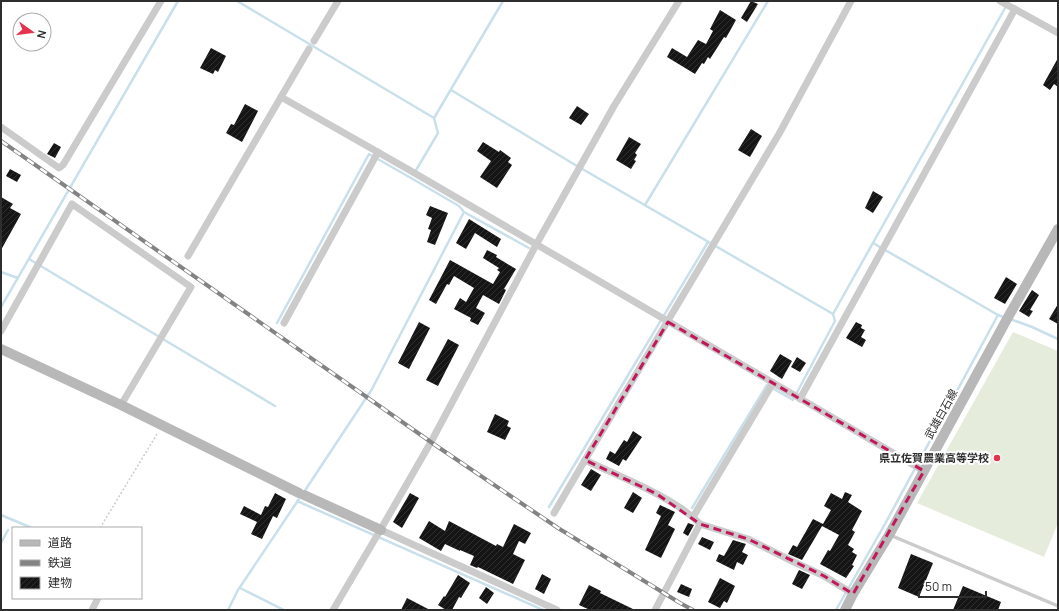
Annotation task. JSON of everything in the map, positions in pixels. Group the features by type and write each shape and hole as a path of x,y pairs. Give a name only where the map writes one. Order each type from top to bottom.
{"main road":[{"name":"武雄白石線","path":"845,610 852,593 889,535 919,468 1058,229"},
{"path":"1,349 162,425 302,494 378,534"}],"street":[{"path":"1,127 59,168 63,165 161,1"},
{"path":"314,41 338,1"},
{"path":"333,610 378,534 476,358 579,167 614,106 679,1"},
{"path":"554,513 664,320 713,245 779,134 851,1"},
{"path":"797,397 883,247 1007,5 1058,33"},
{"path":"188,256 309,49"},
{"path":"281,97 375,156 414,173 664,320 771,386 797,397 919,468"},
{"path":"284,323 375,156"},
{"path":"1,331 72,204 191,287 121,405"},
{"path":"693,517 771,386"},
{"path":"585,460 657,494 693,517 700,524 748,539 824,576 852,593"},
{"path":"655,610 700,524"},
{"path":"378,534 548,608 557,610"},
{"path":"92,610 98,599"}],"lane":[{"path":"889,535 1058,606"}],"path":[{"path":"101,527 162,425"}],"highlighted area":[{"path":"668,322 924,471 853,594 824,576 748,539 700,524 657,494 585,460"}],"green space":[{"path":"1013,332 1058,351 1058,523 1044,557 917,503"}],"building":[{"path":"751,1 758,4 747,22 741,18"},
{"path":"720,10 736,20 726,38 724,37 710,59 708,57 704,64 702,63 695,74 667,57 672,48 687,57 698,40 706,44 713,31 710,29"},
{"path":"211,48 226,56 218,72 215,70 213,74 200,68"},
{"path":"1058,58 1058,87 1054,84 1050,90 1043,85"},
{"path":"245,104 258,111 242,142 226,133 231,124 234,125"},
{"path":"577,106 589,114 581,125 569,118"},
{"path":"751,129 762,136 750,157 738,150"},
{"path":"629,137 641,144 635,153 637,155 634,160 636,161 631,169 616,160"},
{"path":"483,142 499,152 500,150 511,158 508,162 512,165 497,188 480,177 491,161 477,151"},
{"path":"54,143 61,147 55,158 47,154"},
{"path":"10,169 21,175 17,182 6,176"},
{"path":"873,191 883,197 873,213 865,208"},
{"path":"1,197 13,204 10,208 21,214 1,250"},
{"path":"430,206 448,213 435,245 427,242 431,230 428,229 432,218 426,215"},
{"path":"469,219 501,239 497,247 475,233 466,249 456,243"},
{"path":"487,250 497,255 496,257 516,269 504,289 506,290 499,304 483,295 476,308 485,313 478,325 470,321 471,318 454,309 460,298 466,302 474,288 454,276 449,285 447,284 436,304 429,300 450,260 493,284 500,272 497,270 499,268 483,258"},
{"path":"1006,277 1017,284 1005,304 994,298"},
{"path":"1032,290 1039,295 1030,310 1033,311 1029,317 1019,311"},
{"path":"1058,304 1058,324 1049,319"},
{"path":"419,322 430,328 409,369 398,363"},
{"path":"856,322 862,325 861,328 865,330 861,337 866,340 862,347 846,338"},
{"path":"448,339 459,345 438,386 426,380"},
{"path":"780,354 792,361 782,379 770,371"},
{"path":"797,357 806,363 800,372 791,367"},
{"path":"495,414 509,421 507,426 511,428 505,440 487,432"},
{"path":"633,431 642,437 626,461 623,459 619,466 606,459 610,451 615,454 624,440 627,442"},
{"path":"591,469 601,475 591,491 581,485"},
{"path":"633,492 642,498 633,513 624,508"},
{"path":"845,492 852,495 848,502 862,511 852,530 855,532 848,545 854,549 852,552 857,555 852,565 854,566 846,578 820,564 828,550 830,551 839,535 822,526 802,560 788,554 793,545 797,547 813,519 823,524 831,510 824,506 831,493 842,499"},
{"path":"275,493 286,499 277,518 273,516 262,539 251,534 257,522 240,514 244,506 261,515 265,506 268,507"},
{"path":"410,493 419,498 402,528 393,522"},
{"path":"660,505 675,512 668,525 675,529 661,558 645,550 661,516 656,513"},
{"path":"429,521 445,531 449,521 496,546 497,544 503,547 514,524 531,533 525,544 519,541 513,554 525,560 513,584 478,567 477,568 470,565 474,556 445,544 441,551 419,538"},
{"path":"688,523 694,525 688,536 683,533"},
{"path":"702,537 714,542 710,550 698,544"},
{"path":"733,540 746,544 742,552 748,555 743,565 737,562 734,570 716,561 719,554 724,556"},
{"path":"911,554 933,563 919,597 898,588"},
{"path":"799,570 810,575 802,589 792,584"},
{"path":"542,574 551,579 544,594 535,589"},
{"path":"458,575 470,583 461,598 459,597 452,610 446,610 438,605 444,596 445,597"},
{"path":"720,578 735,586 727,603 724,601 720,608 708,602"},
{"path":"681,584 692,589 689,597 677,592"},
{"path":"589,585 601,591 600,593 635,610 590,610 579,605"},
{"path":"963,586 1001,602 998,610 953,610"},
{"path":"486,587 494,593 487,604 479,598"},
{"path":"407,598 430,610 401,610"}],"waterway":[{"path":"1,307 178,1"},
{"path":"237,1 434,118 503,1"},
{"path":"645,205 768,1"},
{"path":"451,90 572,163 833,314 1009,1"},
{"path":"415,172 438,133 434,118"},
{"path":"277,323 369,154 411,178"},
{"path":"411,178 459,206 464,212"},
{"path":"304,492 372,389 464,212 529,248"},
{"path":"549,507 708,242"},
{"path":"873,243 998,315"},
{"path":"29,259 275,406"},
{"path":"1,272 18,278"},
{"path":"692,508 767,385 793,400 835,321 833,314"},
{"path":"836,610 885,524 998,315 1006,318"},
{"path":"1010,319 1058,339"},
{"path":"228,610 238,590 301,496"},
{"path":"297,501 543,610"},
{"path":"1,515 30,527"},
{"path":"1,543 8,530"},
{"path":"240,588 284,610"}],"railway":[{"path":"1,141 438,447 558,528 693,610"}],"place":[{"name":"県立佐賀農業高等学校","path":"997,458"}]}
